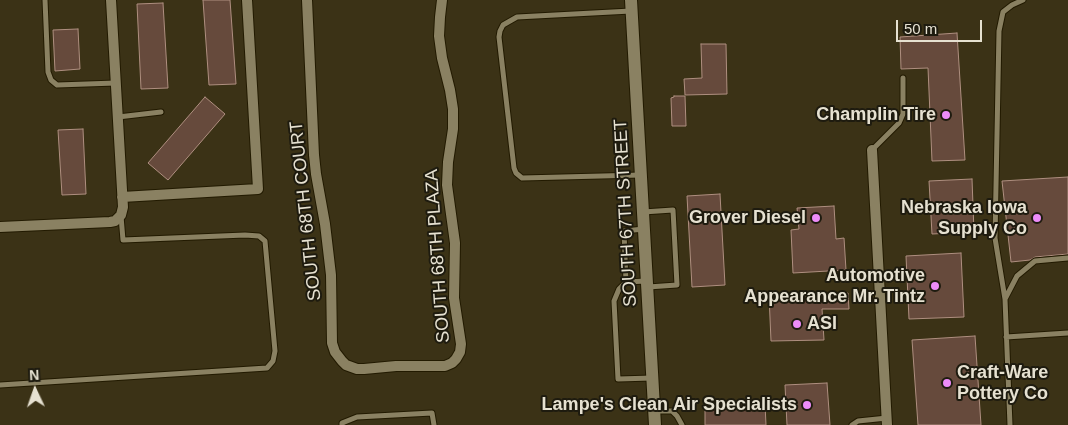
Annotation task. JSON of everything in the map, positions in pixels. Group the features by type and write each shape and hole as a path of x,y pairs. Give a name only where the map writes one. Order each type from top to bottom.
{"street":[{"path":"0,227 110,222 115,221 121,215 123,207 111,0"},
{"path":"122,197 258,190 247,0"},
{"name":"SOUTH 68TH COURT","path":"307,0 314,155 331,275 332,343 334,352 346,364 357,368 396,366"},
{"name":"SOUTH 68TH PLAZA","path":"396,366 445,366 452,363 460,352 461,344 454,298 455,243 447,185 453,129 453,109 439,36 442,0"},
{"name":"SOUTH 67TH STREET","path":"631,5 655,425"},
{"path":"872,150 887,422"}],"lane":[{"path":"44,0 48,72 51,80 57,85 116,83"},
{"path":"1010,425 1005,299 995,238 999,31 1003,12 1023,0"},
{"path":"631,5 517,18 503,25 499,37 516,174 522,178 641,175"},
{"path":"872,150 899,123 903,114 903,78"},
{"path":"118,117 161,112"},
{"path":"626,282 677,285 673,210 643,212"},
{"path":"0,385 267,368 273,361 275,351 265,241 259,236 245,235 123,240 121,215"},
{"path":"644,229 624,231 626,282 619,289 614,301 618,379 653,378"},
{"path":"1005,299 1017,276 1035,261 1068,258"},
{"path":"1006,337 1068,333"},
{"path":"655,411 672,411 682,425"},
{"path":"342,425 342,423 357,417 432,413 434,425"},
{"path":"852,425 858,421 887,422"}],"building":[{"path":"203,0 230,0 236,84 209,85"},
{"path":"163,3 168,88 141,89 137,4"},
{"path":"78,29 80,69 55,71 53,30"},
{"name":"Champlin Tire","path":"957,33 965,160 932,161 928,68 901,69 900,37"},
{"path":"701,44 726,44 727,94 685,95 684,79 702,78"},
{"path":"674,96 685,96 686,126 672,126 671,98"},
{"path":"205,97 225,114 168,180 148,163"},
{"path":"83,129 86,194 62,195 58,130"},
{"name":"Nebraska Iowa Supply Co","path":"1068,177 1068,254 1035,257 1030,260 1011,262 1002,181"},
{"path":"972,179 974,232 932,234 929,181"},
{"path":"720,194 725,285 692,287 687,196"},
{"path":"834,206 836,239 844,238 846,270 793,273 791,230 799,229 797,208"},
{"name":"Automotive Appearance Mr. Tintz","path":"961,253 964,317 909,319 906,256"},
{"name":"ASI","path":"794,293 795,296 848,293 849,309 822,309 824,340 771,341 769,295"},
{"name":"Craft-Ware Pottery Co","path":"975,336 981,425 918,425 912,340"},
{"name":"Lampe's Clean Air Specialists","path":"827,383 830,425 787,425 785,385"},
{"path":"765,404 766,425 705,425 705,407"}],"place":[{"name":"Champlin Tire","path":"946,115"},
{"name":"Grover Diesel","path":"816,218"},
{"name":"Nebraska Iowa Supply Co","path":"1037,218"},
{"name":"Automotive Appearance Mr. Tintz","path":"935,286"},
{"name":"ASI","path":"797,324"},
{"name":"Craft-Ware Pottery Co","path":"947,383"},
{"name":"Lampe's Clean Air Specialists","path":"807,405"}]}
